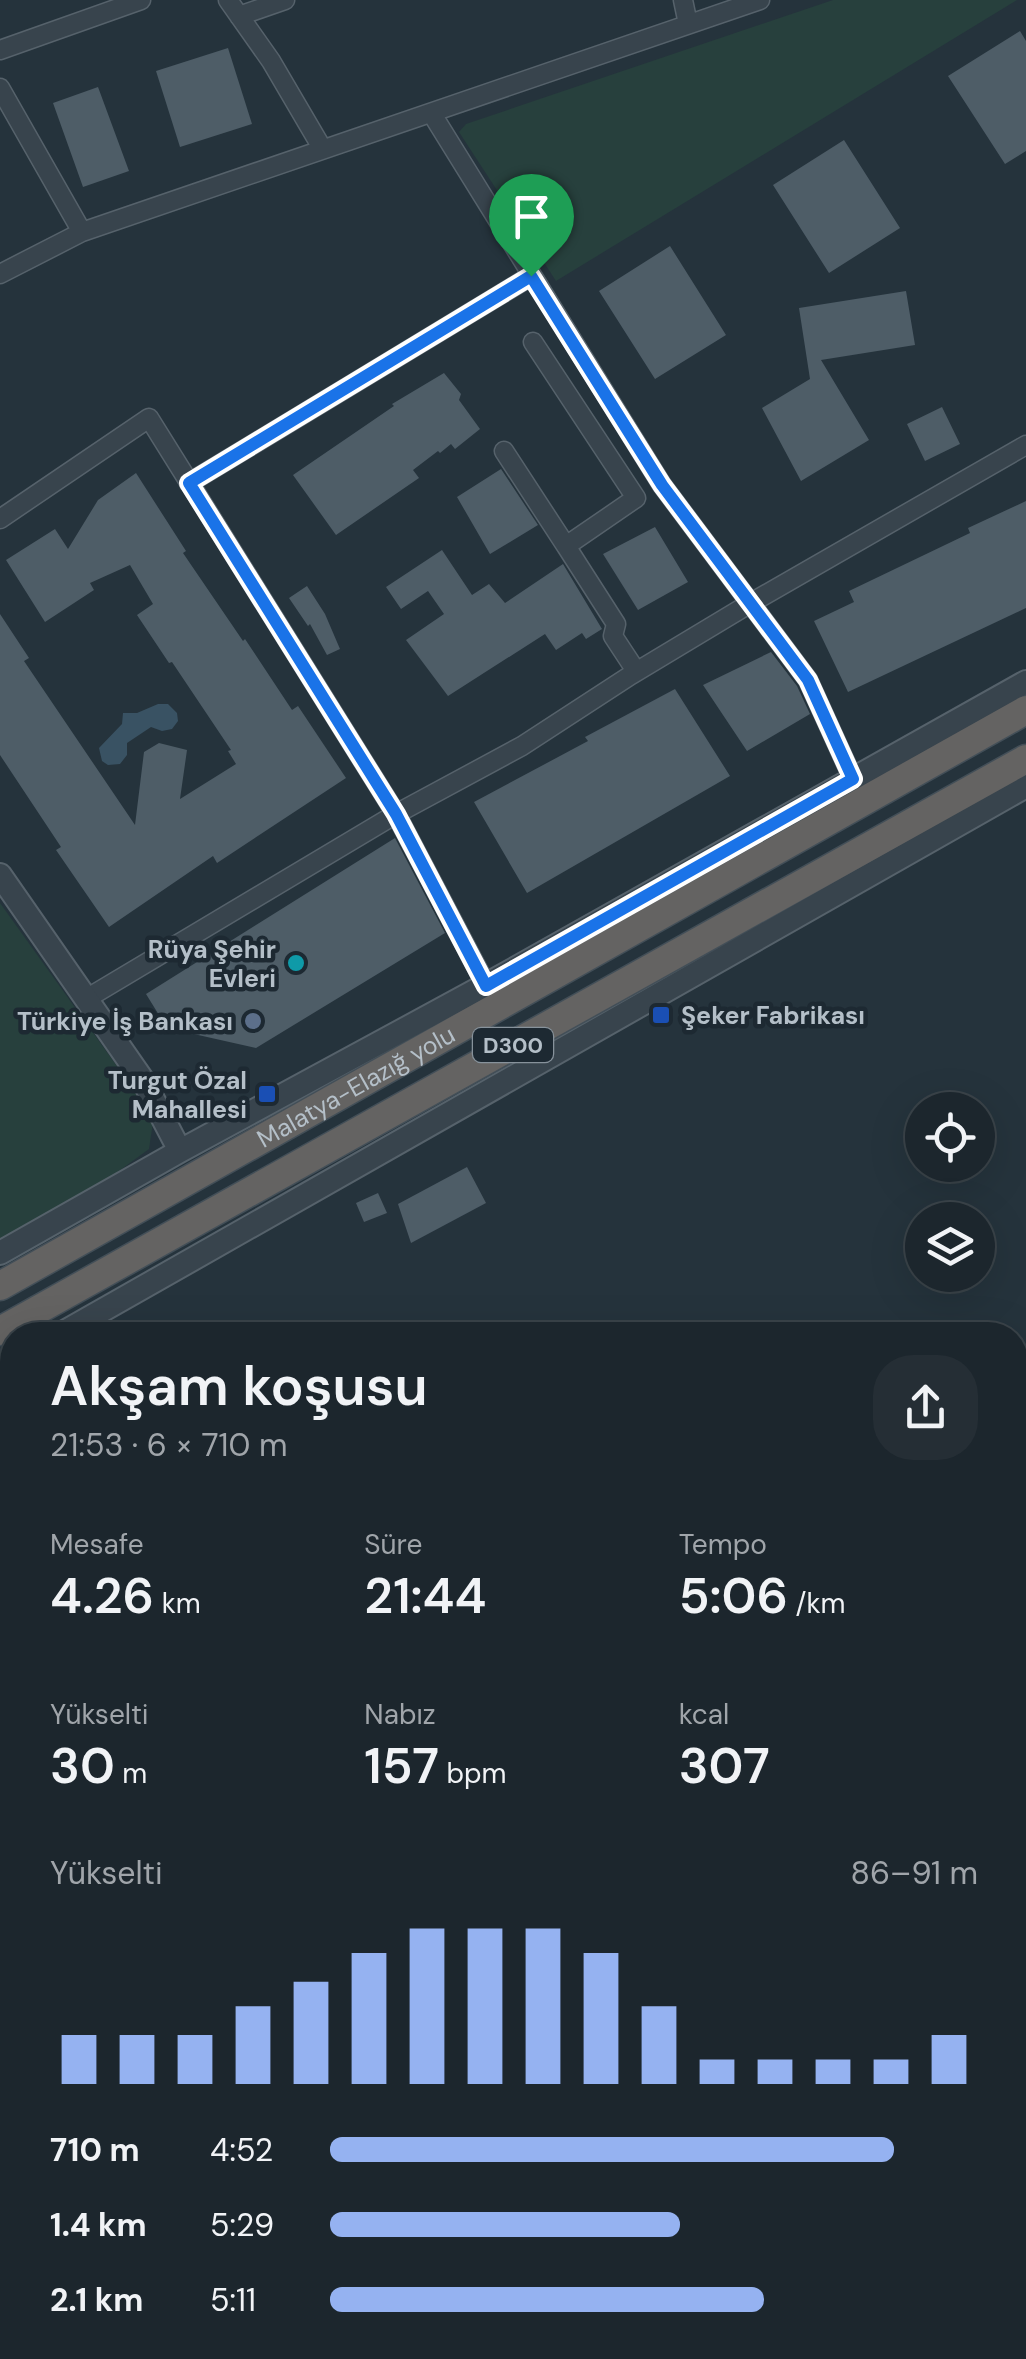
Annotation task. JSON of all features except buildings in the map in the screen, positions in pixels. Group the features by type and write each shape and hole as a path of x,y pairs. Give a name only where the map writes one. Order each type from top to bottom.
{"highway":[{"name":"Malatya-Elazığ yolu","path":"0,1286 1026,710"},
{"name":"Malatya-Elazığ yolu","path":"16,1322 1026,758"}],"street":[{"path":"0,50 141,0"},
{"path":"285,0 234,8 322,148"},
{"path":"683,0 688,24"},
{"path":"0,274 82,232 760,0"},
{"path":"0,88 82,232"},
{"path":"432,114 662,485 808,680 853,779"},
{"path":"189,483 531,276"},
{"path":"533,342 636,498 566,546"},
{"path":"0,519 149,418 396,814 486,986"},
{"path":"86,999 396,814 522,746 636,671 1026,445"},
{"path":"504,451 616,624 613,636 636,671"},
{"path":"0,1253 180,1150 486,986 1026,682"},
{"path":"82,1322 1026,786"},
{"path":"0,874 144,1082 180,1150"}],"green space":[{"path":"833,0 1017,0 556,281 459,132 466,124"},
{"path":"0,903 142,1101 153,1122 149,1149 75,1203 0,1241"}],"water":[{"path":"168,704 177,713 178,721 172,729 151,727 127,743 127,755 120,764 102,761 99,748 122,724 123,713 137,713"}],"place":[{"name":"Rüya Şehir Evleri","path":"296,963"},
{"name":"Şeker Fabrikası","path":"661,1015"},
{"name":"Türkiye İş Bankası","path":"253,1021"},
{"name":"Turgut Özal Mahallesi","path":"267,1094"}],"route":[{"path":"531,276 662,485 808,680 853,779 486,986 396,814 189,483 531,276"}]}
